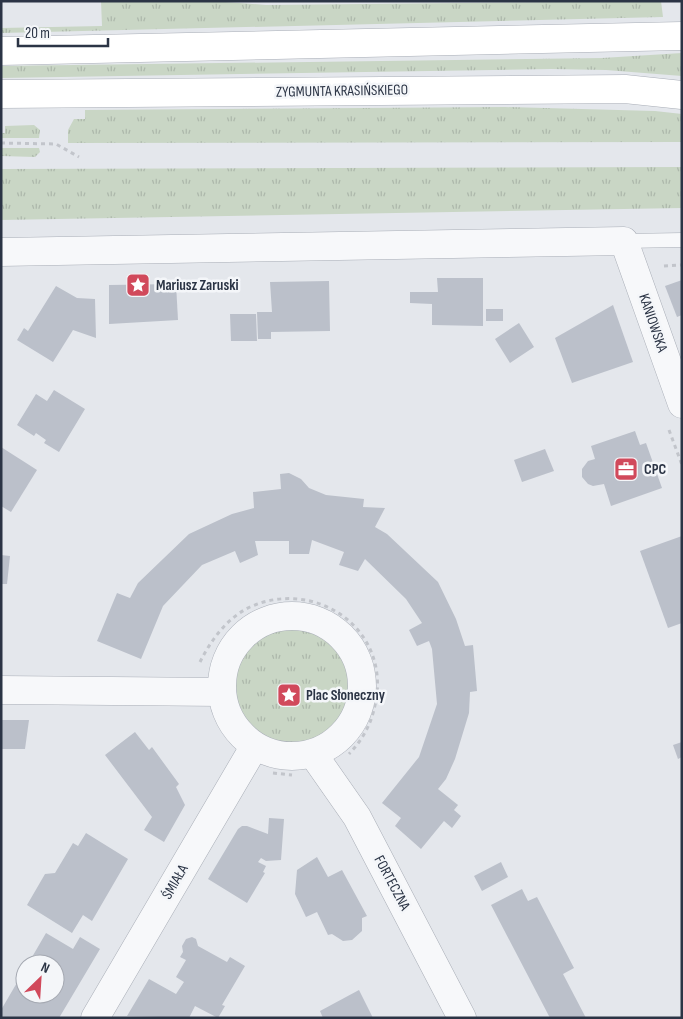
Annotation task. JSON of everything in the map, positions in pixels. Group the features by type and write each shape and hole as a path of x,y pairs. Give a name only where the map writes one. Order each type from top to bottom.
{"main road":[{"path":"1,51 682,36"},
{"name":"ZYGMUNTA KRASIŃSKIEGO","path":"1,94 624,88 682,95"}],"street":[{"path":"1,252 624,241"},
{"name":"KANIOWSKA","path":"624,241 682,404"},
{"path":"297,616 321,622 341,636 355,656 362,678 360,703 351,725 334,743 313,754 292,757 271,754 254,747 237,730 226,712 222,692 224,668 234,646 251,629 273,618 297,616"},
{"path":"1,690 222,692"},
{"name":"ŚMIAŁA","path":"95,1018 254,747"},
{"name":"FORTECZNA","path":"313,754 357,817 462,1018"}],"lane":[{"path":"624,241 682,240"}],"path":[{"path":"1,143 56,144 79,157"},
{"path":"266,772 296,776"}],"green space":[{"path":"101,1 212,1 266,5 661,1 663,17 1,33 1,28 102,26"},
{"path":"682,53 682,76 606,70 551,69 1,78 1,66 602,58"},
{"path":"505,107 655,111 682,114 682,142 68,143 68,130 74,119 85,119 85,110"},
{"path":"34,125 40,130 39,138 1,138 1,133 5,133 5,126"},
{"path":"1,148 39,148 40,152 35,157 1,156"},
{"path":"682,167 682,208 1,220 1,169"},
{"path":"292,626 315,631 325,636 334,644 342,653 347,663 352,686 347,709 342,719 334,728 325,736 315,741 292,746 269,741 259,736 250,728 242,719 237,709 232,686 237,663 242,653 250,644 259,636 269,631"}],"building":[{"path":"437,278 483,278 483,326 432,325 432,304 410,303 410,292 438,292"},
{"path":"682,280 682,315 677,317 665,286"},
{"path":"329,281 330,331 271,332 271,339 258,339 257,312 272,312 270,282"},
{"path":"176,284 178,320 109,324 109,285"},
{"path":"56,286 77,298 95,299 96,338 73,330 53,362 17,340 24,328 28,331"},
{"path":"613,305 633,362 572,383 555,338"},
{"path":"486,309 503,309 503,321 486,321"},
{"path":"230,314 256,314 257,341 231,341"},
{"path":"519,323 534,347 510,363 495,339"},
{"path":"54,390 85,409 59,452 44,443 46,440 36,433 34,436 17,425 36,394 47,401"},
{"path":"635,431 640,445 646,443 662,488 611,506 604,484 593,486 588,484 582,477 582,469 588,461 595,459 591,446"},
{"path":"1,447 37,470 11,512 1,506"},
{"path":"545,449 554,471 522,482 514,460"},
{"path":"289,473 301,479 309,488 326,495 364,499 363,507 385,508 375,527 387,534 438,582 456,619 465,646 473,645 477,691 470,692 469,713 455,759 446,779 438,789 458,805 454,810 461,816 452,828 444,821 421,849 395,826 401,818 382,803 419,757 437,704 432,649 429,641 417,646 409,630 422,623 406,599 365,559 358,571 339,565 344,552 312,540 309,554 289,554 289,541 255,541 258,555 240,563 235,551 202,565 163,606 141,659 97,641 117,593 130,598 138,583 189,534 232,514 254,508 253,492 281,489 280,474"},
{"path":"682,536 682,623 668,628 640,551"},
{"path":"1,555 10,556 7,584 1,584"},
{"path":"1,720 29,720 25,749 1,749"},
{"path":"135,732 149,750 152,747 179,784 176,787 185,805 164,842 144,830 152,817 105,755"},
{"path":"682,742 682,757 678,759 673,745"},
{"path":"269,818 284,819 281,860 266,861 261,858 258,862 266,866 263,872 265,873 247,903 208,879 238,829 242,826 247,826 268,834"},
{"path":"86,833 128,859 92,921 83,915 72,933 27,905 45,874 55,873 73,843 78,846"},
{"path":"317,857 328,877 342,870 367,916 362,918 362,931 352,940 343,941 332,934 328,935 317,912 306,917 295,894 297,870"},
{"path":"501,862 508,877 482,891 474,876"},
{"path":"522,889 528,901 537,897 574,968 563,974 586,1018 550,1018 491,905"},
{"path":"46,933 73,949 80,937 100,949 59,1018 1,1018 1,1010 15,986 15,1004 65,1004 65,954 34,954"},
{"path":"192,937 196,939 198,946 227,962 230,957 245,966 222,1005 225,1006 218,1018 195,1006 189,1018 127,1016 149,979 176,994 184,982 176,977 186,960 180,957 183,952 182,946 186,939"},
{"path":"359,990 373,1018 323,1018 320,1011"}],"place":[{"name":"Mariusz Zaruski","path":"138,285"},
{"name":"CPC","path":"626,469"},
{"name":"Plac Słoneczny","path":"289,695"}]}
